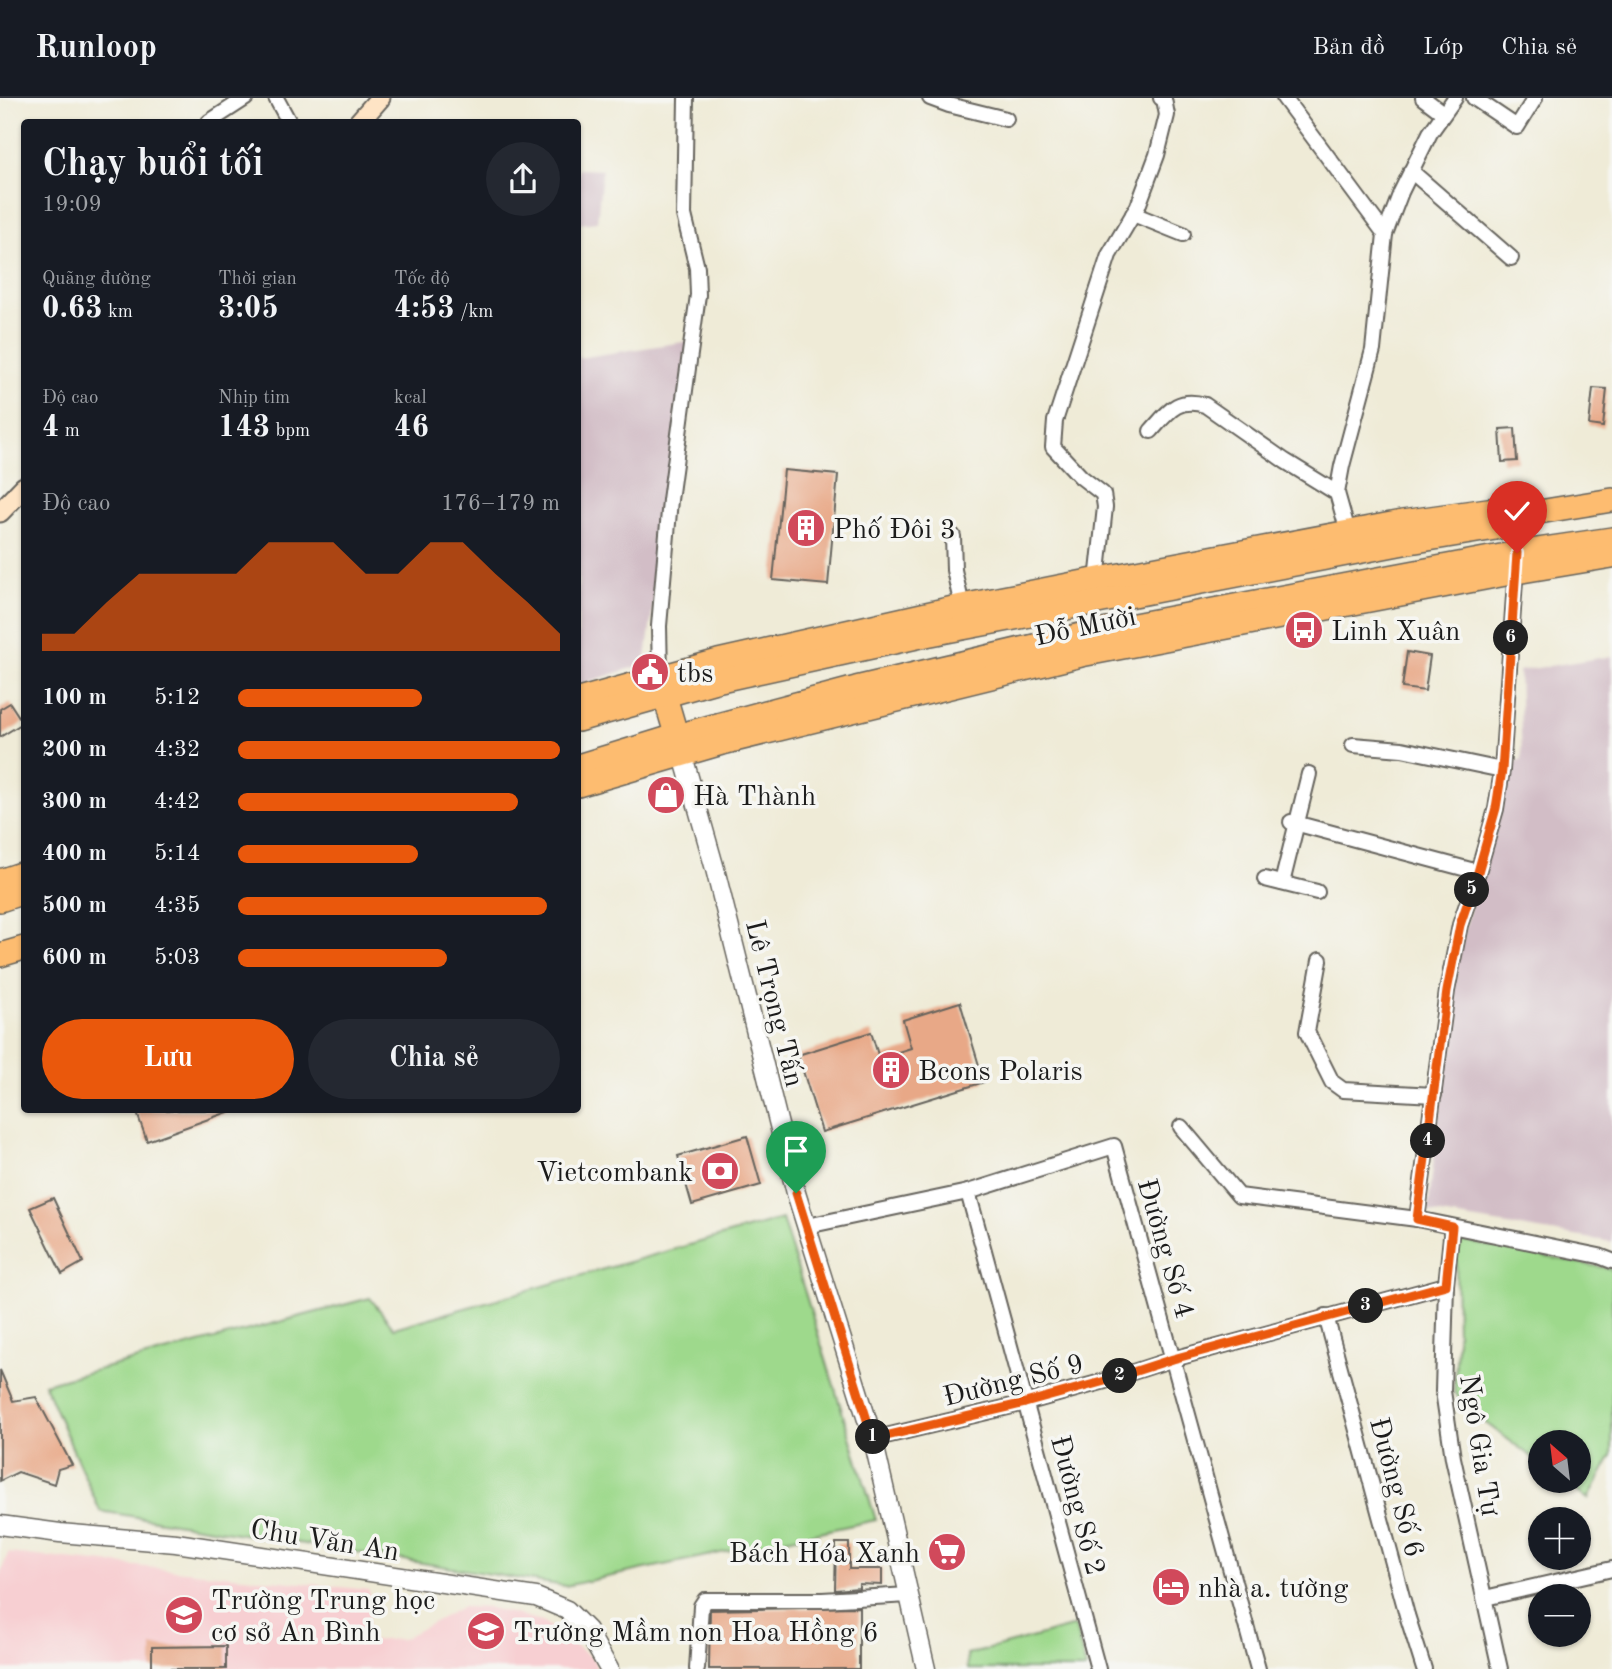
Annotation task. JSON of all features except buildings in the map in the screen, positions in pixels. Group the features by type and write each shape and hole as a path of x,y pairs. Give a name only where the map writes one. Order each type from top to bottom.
{"highway":[{"name":"Đỗ Mười","path":"581,719 662,686 716,681 998,620 1404,543 1508,526 1539,512 1612,500"},
{"name":"Đỗ Mười","path":"581,700 662,686 962,606 1099,579 1348,532 1510,508 1539,512"},
{"name":"Đỗ Mười","path":"581,784 679,746 856,688 1081,635 1517,562 1612,539"},
{"name":"Đỗ Mười","path":"1517,562 1612,556"},
{"path":"662,686 679,746"},
{"name":"Đỗ Mười","path":"581,765 679,746"},
{"path":"0,881 21,874"},
{"path":"0,900 21,893"},
{"path":"0,939 21,933"},
{"path":"0,955 21,949"}],"main road":[{"path":"362,119 380,98"},
{"path":"0,512 21,490"}],"street":[{"path":"214,119 246,98"},
{"path":"276,98 287,119"},
{"path":"662,686 658,637 670,500 698,295 697,268 684,215 686,98"},
{"path":"930,98 1006,119"},
{"path":"1099,579 1105,507 1103,494 1081,477 1053,447 1055,422 1109,255 1133,214 1157,155 1167,116 1164,99 1161,98"},
{"path":"1284,98 1385,234"},
{"path":"1423,98 1443,113"},
{"path":"1348,532 1337,493 1373,351 1385,234 1430,133 1455,98"},
{"path":"1474,98 1517,127 1535,98"},
{"path":"1411,171 1511,258"},
{"path":"1133,214 1183,234"},
{"path":"1152,430 1168,411 1180,403 1192,401 1205,405 1337,493"},
{"path":"953,536 954,570 962,606"},
{"path":"1417,1219 1447,991 1460,925 1496,808 1502,770 1517,562"},
{"path":"1353,745 1402,749 1502,770"},
{"name":"Lê Trọng Tấn","path":"679,746 715,869 796,1193 873,1439 926,1669"},
{"path":"1282,883 1294,823 1309,774"},
{"path":"1294,823 1478,872"},
{"path":"1265,879 1317,892"},
{"path":"1320,960 1307,1032 1332,1082 1343,1090 1434,1096"},
{"path":"1181,1126 1239,1196 1417,1219 1599,1256 1612,1261"},
{"name":"Đường Số 4","path":"807,1226 968,1192 1114,1146 1258,1669"},
{"name":"Đường Số 2","path":"968,1192 1098,1669"},
{"name":"Ngô Gia Tự","path":"1452,1227 1446,1285 1443,1391 1453,1458 1500,1669"},
{"name":"Đường Số 9","path":"873,1439 1025,1403 1326,1316 1446,1285"},
{"name":"Đường Số 6","path":"1326,1316 1424,1669"},
{"name":"Chu Văn An","path":"0,1525 176,1543 536,1597 567,1610 587,1630 609,1669"},
{"path":"1485,1598 1612,1569"},
{"path":"697,1669 701,1606 705,1600 822,1600 909,1595"}],"shaded area":[{"path":"581,169 602,170 597,222 581,224"},
{"path":"690,341 645,664 581,684 581,358"},
{"path":"1612,656 1612,1242 1428,1212 1454,977 1504,763 1522,760 1519,671"},
{"name":"Trường Trung học cơ sở An Bình","path":"8,1553 369,1590 368,1641 402,1639 462,1607 490,1608 542,1621 593,1659 597,1669 0,1669 0,1575"}],"green space":[{"path":"782,1219 876,1520 565,1586 100,1511 44,1384 370,1298 394,1328"},
{"path":"1456,1240 1612,1269 1612,1455 1588,1499 1580,1493 1591,1493 1591,1430 1528,1430 1528,1454 1471,1412 1454,1392 1457,1346"},
{"path":"1075,1626 1086,1669 968,1669 967,1655"}],"place":[{"name":"Phố Đôi 3","path":"806,528"},
{"name":"Linh Xuân","path":"1304,630"},
{"name":"tbs","path":"650,672"},
{"name":"Hà Thành","path":"666,795"},
{"name":"Bcons Polaris","path":"891,1070"},
{"name":"Vietcombank","path":"720,1171"},
{"name":"Bách Hóa Xanh","path":"947,1552"},
{"name":"nhà a. tường","path":"1171,1587"},
{"name":"Trường Trung học cơ sở An Bình","path":"184,1615"},
{"name":"Trường Mầm non Hoa Hồng 6","path":"486,1631"}],"route":[{"path":"796,1193 873,1439 1025,1403 1326,1316 1446,1285 1452,1227 1417,1219 1447,991 1460,925 1496,808 1502,770 1517,553"}]}
